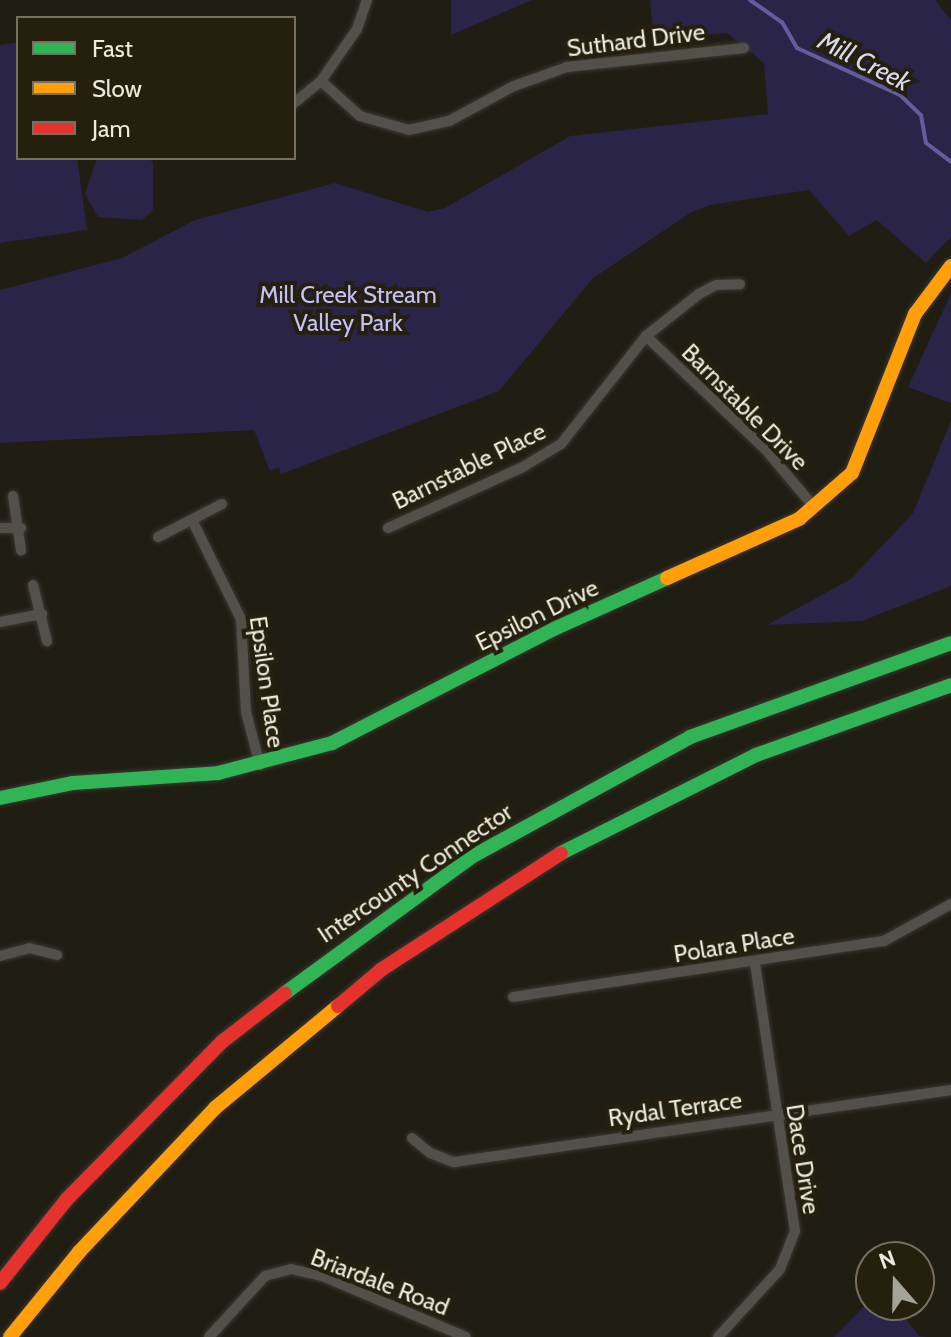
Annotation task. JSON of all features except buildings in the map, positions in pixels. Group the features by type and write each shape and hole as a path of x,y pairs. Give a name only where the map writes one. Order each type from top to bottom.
{"main road":[{"name":"Epsilon Drive","path":"0,798 73,783 260,765 332,743 556,628 779,529 814,507 852,473 915,314 951,266"},
{"name":"Intercounty Connector","path":"0,1283 67,1199 223,1041 377,921 473,856 690,737 951,643"},
{"path":"10,1337 79,1252 215,1108 382,969 518,876 656,801 756,755 951,685"},
{"path":"0,1271 67,1199"}],"street":[{"path":"296,101 321,81 357,29 367,0"},
{"name":"Suthard Drive","path":"321,81 360,116 409,130 449,121 514,86 567,67 744,48"},
{"name":"Barnstable Place","path":"388,528 521,468 561,444 646,336 699,294 716,285 740,284"},
{"name":"Barnstable Drive","path":"646,336 767,451 814,507"},
{"path":"13,496 21,528 21,550"},
{"path":"158,537 222,504"},
{"name":"Epsilon Place","path":"192,520 241,619 246,712 260,765"},
{"path":"0,528 21,528"},
{"path":"33,585 47,641"},
{"path":"0,622 42,614"},
{"name":"Polara Place","path":"513,997 755,963 884,941 951,904"},
{"path":"0,956 29,948 57,955"},
{"name":"Dace Drive","path":"718,1337 780,1269 795,1231 775,1115 755,963"},
{"name":"Rydal Terrace","path":"412,1138 430,1153 454,1162 951,1090"},
{"name":"Briardale Road","path":"209,1337 265,1276 291,1269 322,1276 466,1337"}],"green space":[{"path":"451,0 532,0 451,35"},
{"name":"Mill Creek Stream Valley Park","path":"650,0 935,0 951,20 951,237 926,263 877,220 849,236 809,190 710,205 690,213 592,279 499,391 281,474 279,467 270,471 254,430 0,443 0,290 122,258 195,220 335,183 428,212 445,208 570,136 768,114 764,63 727,33 654,40"},
{"path":"16,42 16,160 77,160 87,230 0,243 0,45"},
{"path":"96,160 153,162 153,210 142,220 98,217 85,194"},
{"path":"951,293 951,403 908,387"},
{"path":"951,421 951,586 862,621 767,625 851,579 913,513"},
{"path":"855,1315 855,1321 907,1321 919,1336 928,1337 834,1337"}],"waterway":[{"name":"Mill Creek","path":"750,0 782,22 797,48 900,95 921,115 926,143 951,162"}],"traffic: fast":[{"path":"0,798 73,783 218,773 332,743 556,628 667,578"},
{"path":"285,993 473,856 690,737 951,643"},
{"path":"561,853 756,755 951,685"}],"traffic: slow":[{"path":"667,578 799,519 852,473 915,314 951,266"},
{"path":"10,1337 79,1252 215,1108 338,1006"}],"traffic: jam":[{"path":"338,1006 382,969 561,853"},
{"path":"0,1283 67,1199 223,1041 285,993"}]}
